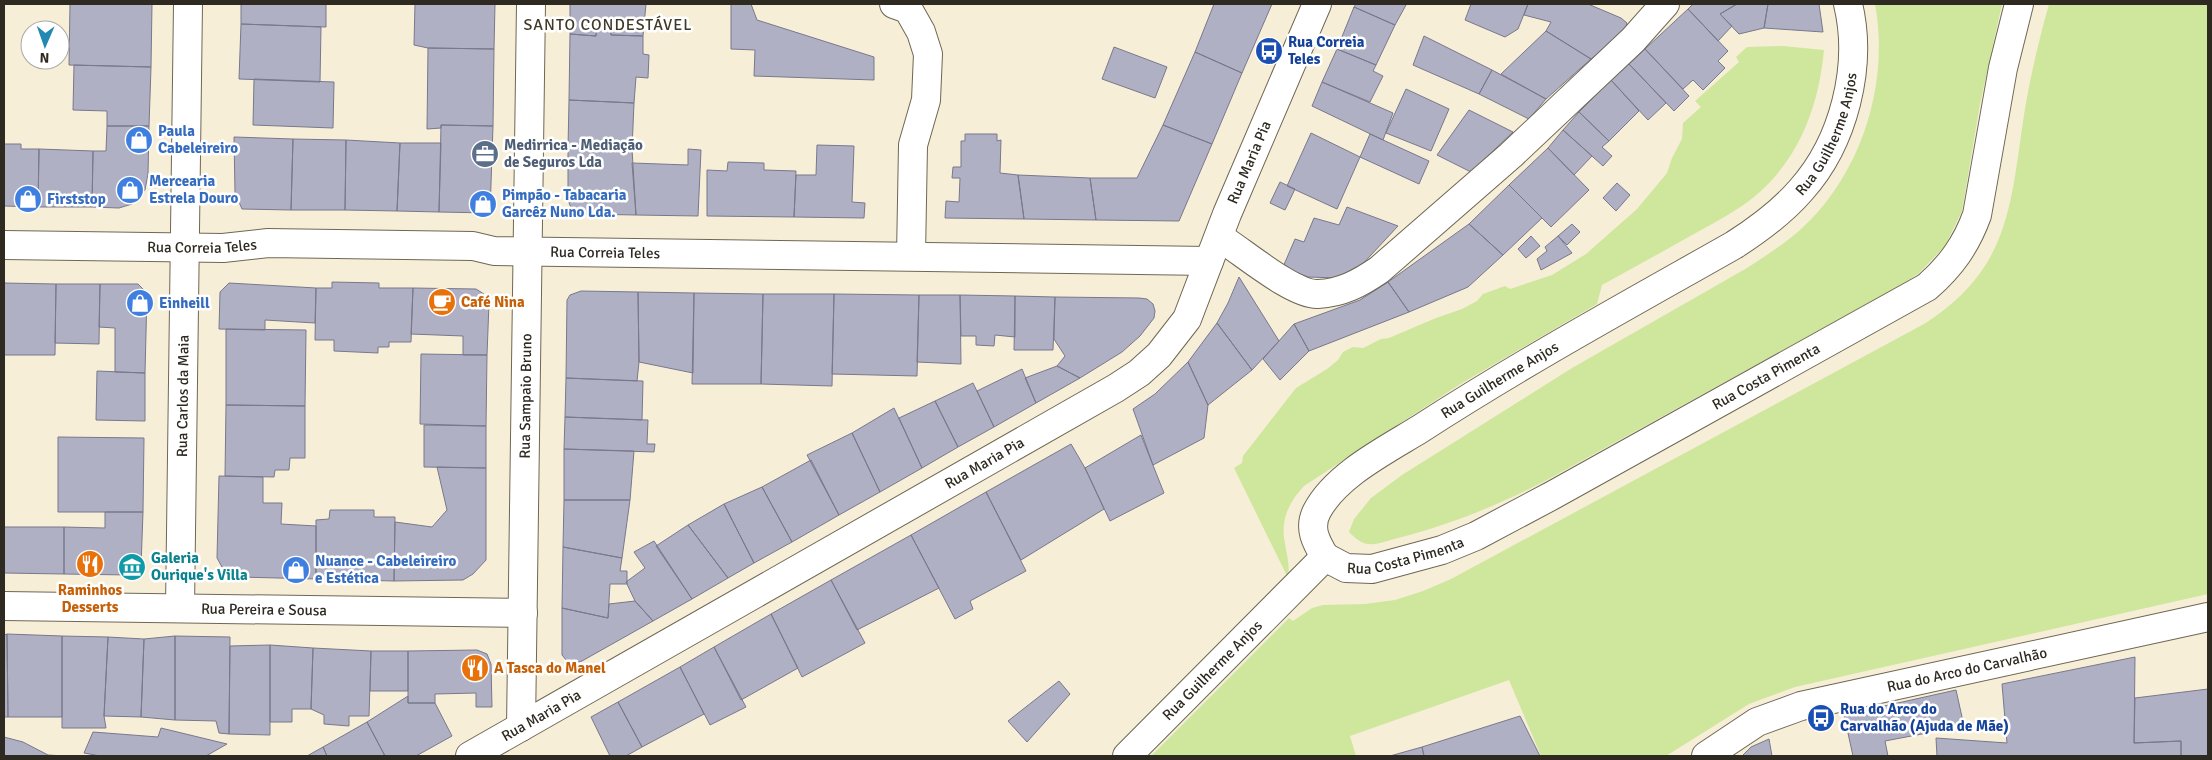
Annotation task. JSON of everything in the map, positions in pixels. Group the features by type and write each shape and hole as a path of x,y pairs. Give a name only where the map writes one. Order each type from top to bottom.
{"street":[{"name":"Rua Carlos da Maia","path":"180,608 188,4"},
{"name":"Rua Sampaio Bruno","path":"521,727 531,4"},
{"path":"894,4 908,9 922,32 928,54 926,100 913,145 911,256"},
{"name":"Rua Maria Pia","path":"470,756 1124,383 1159,355 1187,319 1214,249 1317,4"},
{"name":"Rua Guilherme Anjos","path":"1127,756 1325,556 1313,536 1316,512 1332,490 1360,468 1471,396 1734,245 1760,229 1782,210 1803,188 1820,164 1834,137 1844,109 1851,80 1853,50 1852,20 1848,4"},
{"name":"Rua Costa Pimenta","path":"1325,556 1346,568 1372,569 1434,553 1476,536 1562,491 1928,287 1944,273 1958,255 1970,236 1977,216 2003,68 2019,4"},
{"path":"1214,249 1299,290 1317,294 1338,291 1358,284 1378,270 1511,155 1633,40 1660,5"},
{"name":"Rua Correia Teles","path":"4,245 223,248 268,243 288,243 473,246 494,251 528,252 911,256 1214,249"},
{"name":"Rua Pereira e Sousa","path":"4,606 523,612"},
{"name":"Rua do Arco do Carvalhão","path":"1706,756 1758,722 1800,706 2208,617"}],"green space":[{"path":"1875,4 2002,4 1980,104 1962,211 1945,246 1918,274 1545,481 1510,498 1455,521 1417,533 1372,544 1357,540 1349,532 1354,519 1371,498 1402,475 1572,368 1747,268 1800,230 1821,208 1840,183 1866,126 1874,96 1878,65 1879,34"},
{"path":"2049,4 2208,4 2208,594 1795,687 1749,704 1666,756 1541,756 1509,680 1350,736 1356,756 1151,756 1289,618 1293,621 1312,608 1323,605 1365,604 1395,600 1451,579 1924,324 1952,303 1974,281 1990,258 2001,233 2015,179 2032,73"},
{"path":"1783,46 1824,50 1816,96 1801,138 1790,157 1776,175 1742,206 1602,285 1597,304 1462,383 1304,486 1294,498 1285,519 1284,535 1288,578 1234,468 1242,463 1243,456 1296,388 1327,369 1338,360 1343,352 1353,347 1363,348 1381,339 1389,338 1462,309 1477,301 1483,294 1505,286 1510,289 1552,275 1586,254 1637,209 1667,173 1682,139 1683,123 1701,107 1695,101 1739,62 1736,57 1747,47"}],"building":[{"path":"70,4 152,4 151,67 70,65"},
{"path":"241,4 326,4 326,27 241,24"},
{"path":"415,4 495,4 494,49 428,48 414,45"},
{"path":"570,4 646,4 643,36 611,35 610,20 597,20 596,36 570,34"},
{"path":"731,4 751,4 757,20 874,57 874,80 754,76 755,50 731,49"},
{"path":"1214,4 1272,4 1242,73 1195,52"},
{"path":"1356,4 1406,5 1395,25 1354,7"},
{"path":"1471,4 1528,4 1518,29 1505,37 1465,20"},
{"path":"1528,4 1588,4 1621,18 1627,23 1624,33 1591,59 1546,31 1551,22 1524,15"},
{"path":"1693,4 1737,4 1720,14 1732,26 1718,41 1688,9"},
{"path":"1737,4 1768,4 1764,28 1739,34 1720,14"},
{"path":"1768,4 1819,4 1823,32 1764,28"},
{"path":"1354,7 1395,25 1376,65 1337,49"},
{"path":"1688,9 1728,51 1718,61 1725,68 1703,90 1693,80 1683,89 1645,49"},
{"path":"597,20 610,20 611,35 643,36 643,54 649,55 648,78 636,77 634,103 569,100 570,34 596,36"},
{"path":"241,24 321,27 320,82 239,79"},
{"path":"1546,31 1591,59 1546,99 1501,74"},
{"path":"1424,36 1492,70 1479,94 1413,65"},
{"path":"1271,38 1278,41 1268,65 1261,62"},
{"path":"1114,47 1167,67 1155,98 1102,79"},
{"path":"428,48 494,49 493,126 441,125 441,128 427,129"},
{"path":"1337,49 1376,65 1373,71 1383,76 1370,102 1322,82"},
{"path":"1645,49 1689,96 1674,111 1629,64"},
{"path":"1195,52 1242,73 1212,144 1163,125"},
{"path":"1629,64 1666,103 1648,120 1611,80"},
{"path":"74,65 151,67 149,126 107,126 107,111 73,110"},
{"path":"1492,70 1546,99 1529,119 1479,94"},
{"path":"254,79 334,82 333,128 253,125"},
{"path":"1611,80 1639,111 1609,141 1579,112"},
{"path":"1322,82 1393,113 1383,140 1312,106"},
{"path":"1406,89 1449,109 1431,151 1386,133"},
{"path":"569,100 634,103 632,149 568,148"},
{"path":"1469,110 1513,132 1471,172 1437,155"},
{"path":"1579,112 1609,141 1602,147 1612,156 1603,166 1563,130"},
{"path":"441,125 493,126 490,213 439,212"},
{"path":"1163,125 1212,144 1179,221 1096,220 1090,178 1137,178"},
{"path":"107,126 149,126 148,174 145,190 132,204 119,208 92,207 93,151 106,151"},
{"path":"1563,130 1592,156 1574,175 1548,148"},
{"path":"1311,133 1360,157 1337,209 1287,186"},
{"path":"965,134 997,134 997,141 1001,140 1000,173 1018,175 1024,219 945,218 946,201 959,202 960,178 952,178 953,167 961,167 961,141 965,141"},
{"path":"1370,134 1429,161 1419,184 1360,157"},
{"path":"234,137 293,139 291,210 242,209 235,193"},
{"path":"293,139 346,140 345,210 291,210"},
{"path":"346,140 400,143 397,211 345,210"},
{"path":"400,143 441,143 439,212 397,211"},
{"path":"4,144 21,144 21,149 39,149 38,207 4,206"},
{"path":"817,145 854,146 852,202 865,203 864,218 794,217 796,175 816,175"},
{"path":"568,148 632,149 636,215 582,214 571,208 568,200"},
{"path":"1548,148 1589,190 1551,227 1509,185"},
{"path":"39,149 93,151 92,207 38,207"},
{"path":"688,149 701,150 698,216 636,215 632,163 688,165"},
{"path":"728,162 764,163 764,170 796,171 794,217 707,216 707,170 727,171"},
{"path":"1018,175 1090,178 1096,220 1024,219"},
{"path":"1280,182 1295,189 1285,210 1270,203"},
{"path":"1617,183 1630,195 1616,211 1603,198"},
{"path":"1509,185 1542,218 1503,255 1469,224"},
{"path":"1347,207 1398,226 1358,269 1337,278 1308,277 1283,267 1295,239 1304,242 1314,218 1339,225"},
{"path":"1469,224 1503,255 1468,287 1409,312 1388,282"},
{"path":"1572,224 1580,232 1567,245 1558,236"},
{"path":"1531,236 1540,246 1526,258 1518,249"},
{"path":"1558,236 1572,253 1541,270 1537,259 1547,251 1545,247"},
{"path":"1239,277 1279,341 1252,370 1217,323"},
{"path":"332,282 379,283 379,288 413,288 411,342 389,342 389,347 378,347 378,353 334,351 334,340 315,340 316,288 332,288"},
{"path":"1388,282 1409,312 1309,351 1294,324 1360,300"},
{"path":"4,283 56,284 55,355 4,355"},
{"path":"229,283 316,288 315,323 265,320 265,330 219,329 220,292"},
{"path":"56,284 100,284 99,344 55,343"},
{"path":"100,284 138,284 147,293 145,373 115,372 115,328 99,327"},
{"path":"413,288 476,289 484,294 489,303 487,355 463,355 463,336 411,334"},
{"path":"581,291 638,292 639,362 637,381 566,378 567,300 570,295"},
{"path":"638,292 694,293 693,373 639,362"},
{"path":"694,293 763,294 761,384 692,384"},
{"path":"763,294 834,294 832,386 761,384"},
{"path":"834,294 919,295 917,376 832,374"},
{"path":"919,295 960,295 961,364 917,362"},
{"path":"960,295 1015,296 1015,337 995,335 994,346 976,345 976,336 961,336"},
{"path":"1015,296 1055,297 1053,350 1014,350"},
{"path":"1055,297 1147,299 1153,304 1154,318 1140,336 1122,352 1080,378 1057,366 1065,356 1054,339"},
{"path":"1217,323 1252,370 1208,405 1188,362"},
{"path":"1294,324 1309,351 1280,380 1263,359"},
{"path":"226,329 306,330 305,406 226,405"},
{"path":"421,354 487,355 486,426 420,424"},
{"path":"1188,362 1208,405 1204,438 1153,465 1133,409 1155,394"},
{"path":"1057,366 1080,378 1036,403 1025,378"},
{"path":"1022,369 1036,403 994,427 977,391"},
{"path":"97,371 145,373 145,421 96,420"},
{"path":"566,378 643,381 642,420 565,417"},
{"path":"973,383 994,427 958,447 935,401"},
{"path":"935,401 958,447 922,468 899,418"},
{"path":"226,405 305,406 305,458 290,458 289,470 275,470 274,477 225,476"},
{"path":"894,408 922,468 880,492 852,433"},
{"path":"565,417 648,420 647,444 655,444 654,452 564,449"},
{"path":"424,425 486,426 486,468 424,467"},
{"path":"852,433 880,492 839,515 807,455"},
{"path":"1141,435 1164,493 1110,521 1085,468"},
{"path":"58,437 144,438 143,512 58,512"},
{"path":"1071,444 1085,468 1104,509 1021,560 986,492"},
{"path":"564,449 634,451 630,500 564,500"},
{"path":"811,460 839,515 792,542 762,487"},
{"path":"437,467 486,468 486,560 473,574 463,580 394,581 395,522 432,527 447,510"},
{"path":"219,476 263,477 263,503 282,503 281,524 316,526 316,579 239,577 230,574 222,567 217,558"},
{"path":"762,487 792,542 754,563 724,504"},
{"path":"986,492 1026,571 970,601 973,609 955,619 911,535"},
{"path":"564,500 630,500 622,558 563,547"},
{"path":"724,504 754,563 728,578 688,525"},
{"path":"330,510 374,510 374,517 395,517 394,581 316,579 316,520 329,519"},
{"path":"105,512 143,512 141,567 130,575 64,574 64,527 105,528"},
{"path":"688,525 728,578 692,599 656,546"},
{"path":"4,527 64,527 64,574 4,573"},
{"path":"911,535 939,588 857,630 831,580"},
{"path":"654,541 692,599 653,621 635,601 626,582 645,568 634,552"},
{"path":"563,547 622,558 620,571 627,571 627,584 610,584 608,618 562,608"},
{"path":"831,580 865,643 802,677 771,614"},
{"path":"635,601 653,621 582,661 575,663 567,661 562,655 562,608 608,618 609,604"},
{"path":"771,614 798,668 741,700 714,647"},
{"path":"7,634 8,717 4,717 4,635"},
{"path":"7,634 62,636 62,717 8,717"},
{"path":"62,636 108,637 104,716 106,728 62,728"},
{"path":"175,636 175,720 141,717 144,639"},
{"path":"175,636 230,637 229,734 219,733 216,721 175,720"},
{"path":"108,637 144,639 141,717 104,716"},
{"path":"270,645 270,735 229,734 230,646"},
{"path":"270,645 313,648 311,709 292,709 292,722 270,722"},
{"path":"714,647 746,707 710,725 680,667"},
{"path":"313,648 371,651 369,716 349,716 349,726 324,724 324,715 311,709"},
{"path":"477,650 487,654 491,664 492,707 476,707 476,693 435,694 435,703 408,703 408,651"},
{"path":"371,651 408,651 408,691 370,691"},
{"path":"2135,657 2134,743 2181,741 2181,756 1937,756 1936,738 2007,743 2002,684"},
{"path":"680,667 704,714 642,747 618,702"},
{"path":"1059,681 1070,694 1027,742 1008,721"},
{"path":"2208,689 2208,756 2181,756 2181,741 2134,743 2135,698"},
{"path":"1956,690 1964,726 1885,741 1888,756 1853,756 1844,715"},
{"path":"408,696 408,703 435,703 452,736 416,756 385,756 367,722"},
{"path":"618,702 642,747 626,756 610,756 591,717"},
{"path":"1520,716 1540,756 1424,756 1422,747"},
{"path":"367,722 385,756 327,756 323,747"},
{"path":"161,728 227,744 206,756 100,756 84,753 93,732 158,737"},
{"path":"4,737 23,742 48,755 64,756 4,756"},
{"path":"1769,739 1772,756 1742,756 1751,747"},
{"path":"323,747 327,756 307,756"},
{"path":"1422,747 1424,756 1390,756"}],"place":[{"name":"Rua Correia Teles","path":"1269,51"},
{"name":"Paula Cabeleireiro","path":"139,140"},
{"name":"Medirrica - Mediação de Seguros Lda","path":"485,154"},
{"name":"Mercearia Estrela Douro","path":"130,190"},
{"name":"Firststop","path":"28,199"},
{"name":"Pimpão - Tabacaria Garcêz Nuno Lda.","path":"483,204"},
{"name":"Café Nina","path":"442,302"},
{"name":"Einheill","path":"140,303"},
{"name":"Raminhos Desserts","path":"90,564"},
{"name":"Galeria Ourique's Villa","path":"132,567"},
{"name":"Nuance - Cabeleireiro e Estética","path":"296,570"},
{"name":"A Tasca do Manel","path":"475,668"},
{"name":"Rua do Arco do Carvalhão (Ajuda de Mãe)","path":"1821,718"}],"district":[{"name":"SANTO CONDESTÁVEL","path":"608,25"}]}
